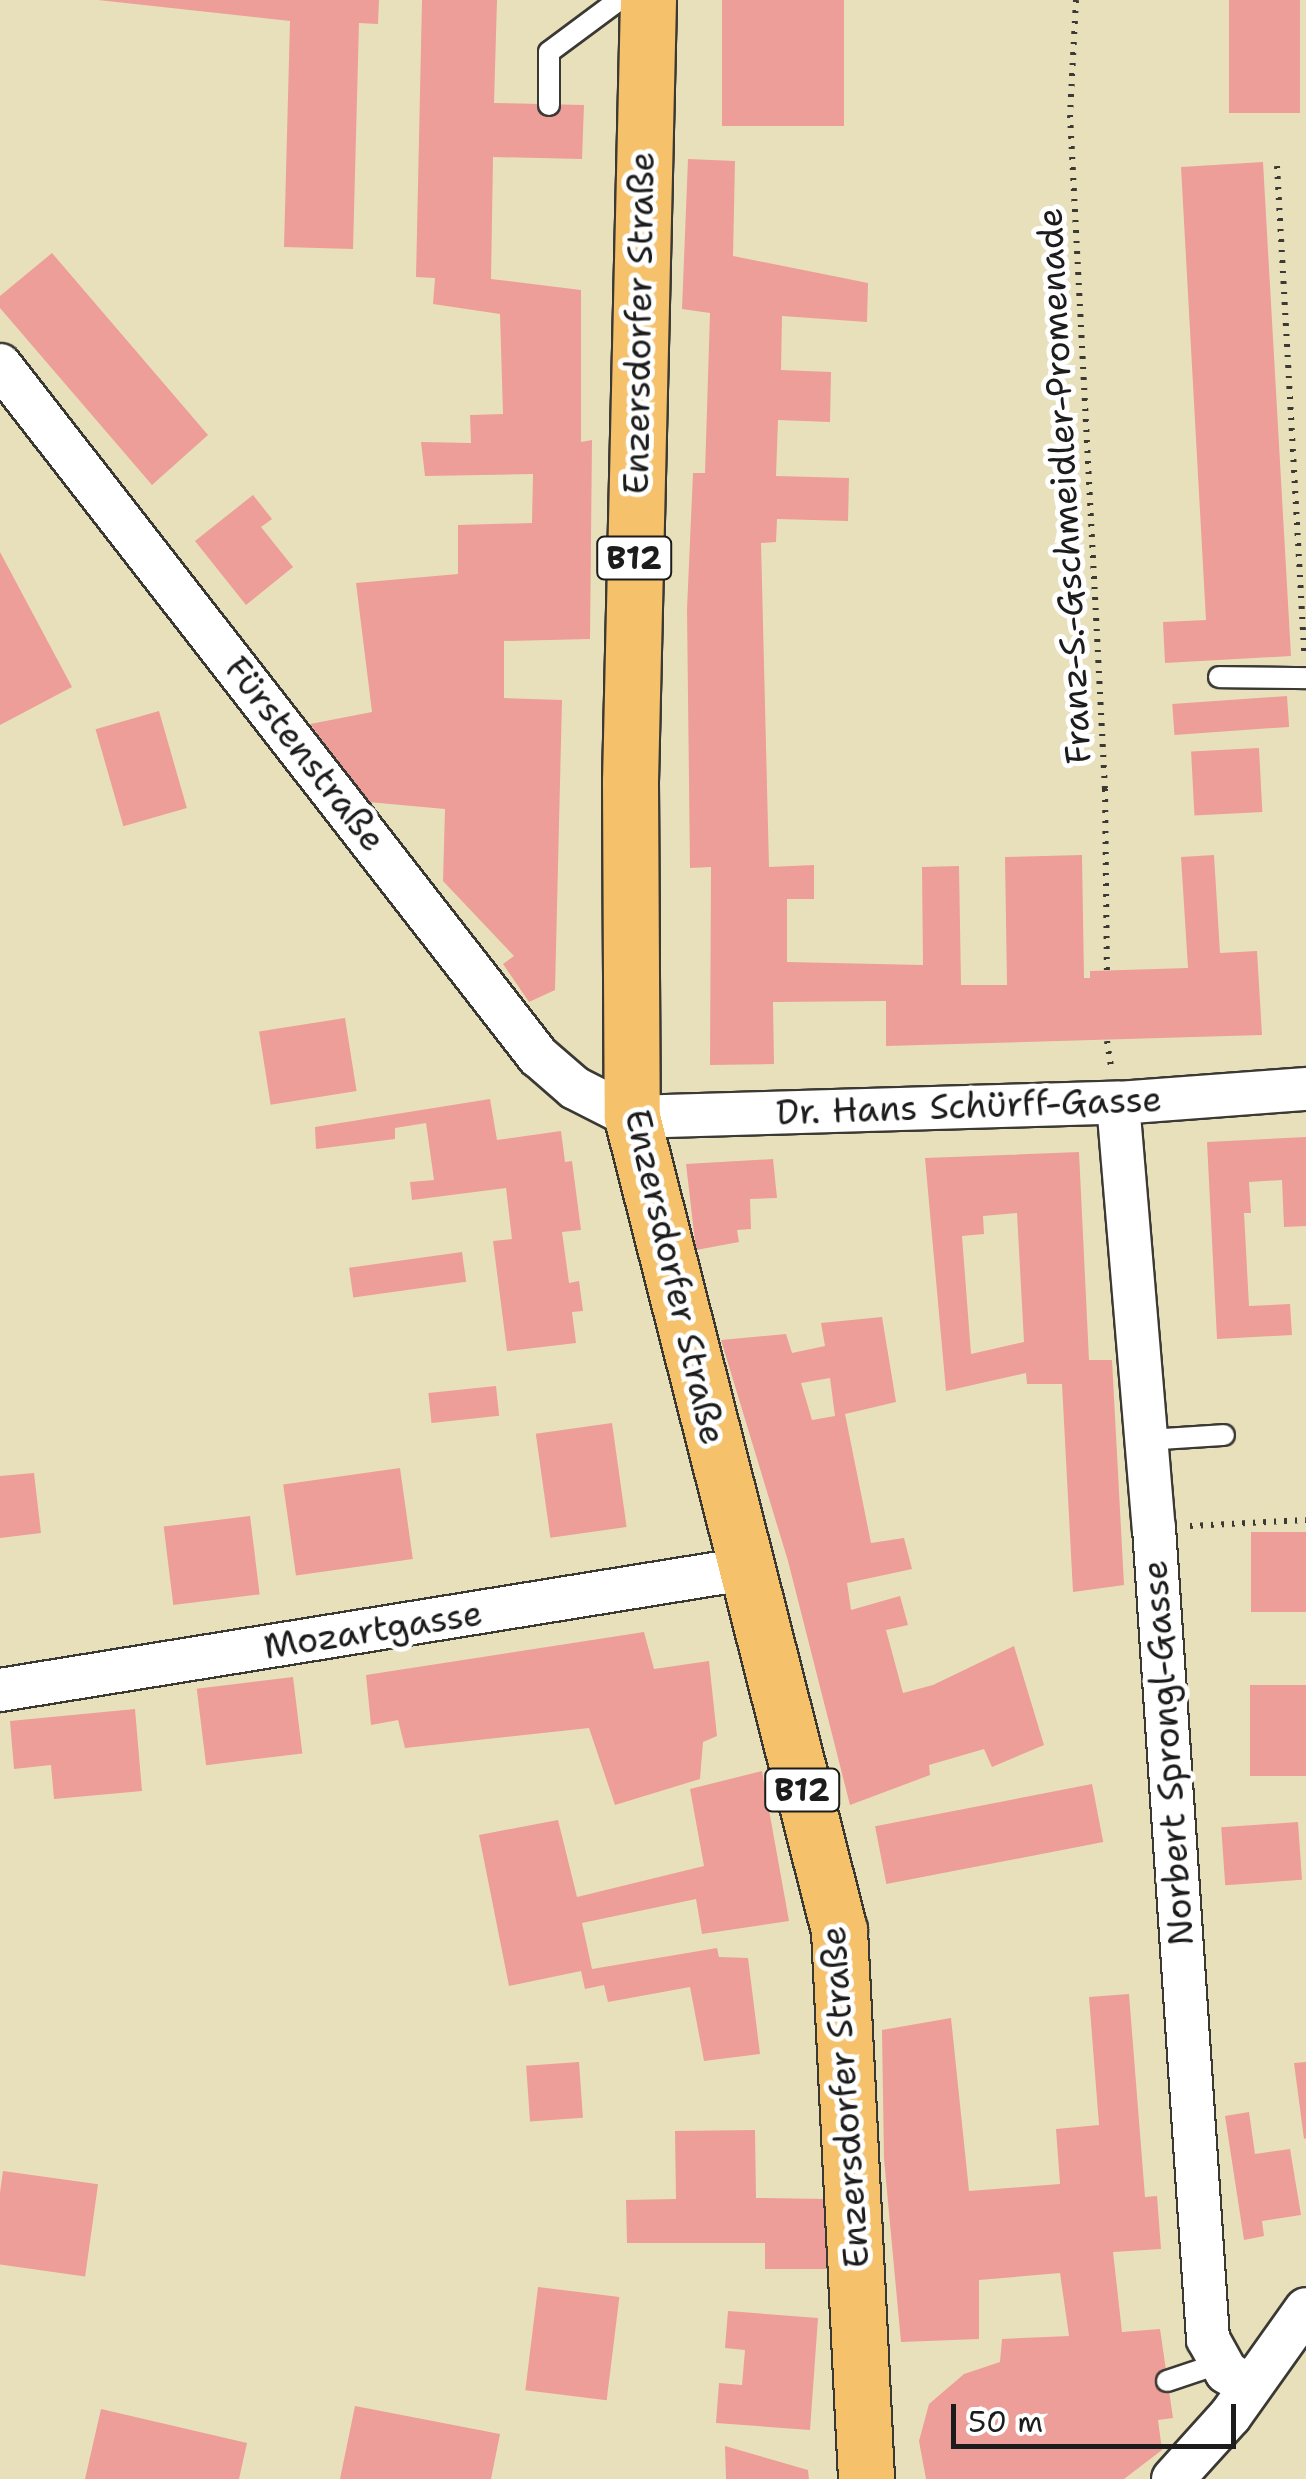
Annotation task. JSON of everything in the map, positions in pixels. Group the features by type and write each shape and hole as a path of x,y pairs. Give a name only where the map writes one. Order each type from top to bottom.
{"main road":[{"name":"Enzersdorfer Straße","path":"648,0 631,742 632,1117 839,1930 866,2479"}],"street":[{"name":"Fürstenstraße","path":"0,365 538,1056 576,1088 632,1117"},
{"name":"Dr. Hans Schürff-Gasse","path":"632,1117 1118,1103 1306,1089"},
{"name":"Norbert Sprongl-Gasse","path":"1118,1103 1154,1528 1208,2340 1235,2374"},
{"name":"Mozartgasse","path":"0,1690 746,1570"},
{"path":"1173,2479 1230,2416 1235,2374 1306,2309"}],"lane":[{"path":"548,104 549,52 619,0"},
{"path":"1219,678 1306,678"},
{"path":"1147,1440 1224,1435"},
{"path":"1167,2381 1235,2374"}],"path":[{"name":"Franz-S.-Gschmeidler-Promenade","path":"1076,0 1070,115 1105,789 1107,970"},
{"path":"1276,166 1305,658"},
{"path":"1154,1528 1306,1520"}],"building":[{"path":"98,0 379,0 378,24 359,23 353,249 284,247 290,21"},
{"path":"422,0 497,0 494,103 584,105 582,159 493,157 491,279 581,290 581,442 592,440 590,639 504,641 504,698 562,700 555,990 529,1002 503,964 514,956 443,881 445,809 368,802 310,724 372,712 356,583 458,574 458,525 532,523 533,474 425,476 421,442 471,443 470,415 503,414 500,314 433,304 435,278 416,277"},
{"path":"722,0 844,0 844,126 722,126"},
{"path":"1229,0 1300,0 1300,113 1229,113"},
{"path":"688,159 735,161 733,256 868,283 867,322 782,316 781,370 831,372 830,422 778,420 776,476 849,478 848,521 777,519 776,542 761,543 769,867 814,865 814,899 787,899 787,962 923,965 922,867 959,866 961,985 1007,985 1005,857 1082,855 1084,978 1090,978 1090,971 1188,968 1181,857 1214,855 1220,953 1257,951 1262,1035 886,1046 886,1001 773,1002 774,1064 710,1065 711,867 690,868 687,609 693,473 705,473 710,313 682,309"},
{"path":"1263,162 1291,656 1165,663 1163,622 1206,620 1181,167"},
{"path":"52,253 208,435 152,485 0,308 0,296"},
{"path":"253,495 272,519 261,527 293,567 246,605 195,541"},
{"path":"0,552 72,687 0,725"},
{"path":"1287,696 1289,727 1174,735 1172,704"},
{"path":"159,711 187,808 123,826 96,729"},
{"path":"1259,748 1262,812 1194,815 1191,752"},
{"path":"345,1018 357,1091 271,1105 259,1032"},
{"path":"490,1099 497,1140 561,1131 565,1162 572,1161 581,1230 562,1232 569,1283 579,1281 583,1311 572,1312 576,1343 507,1351 493,1241 512,1239 506,1188 412,1200 410,1182 434,1180 426,1123 395,1128 395,1139 316,1149 315,1127"},
{"path":"1306,1137 1306,1226 1284,1227 1282,1180 1249,1182 1251,1213 1244,1213 1249,1306 1290,1304 1292,1335 1217,1339 1207,1142"},
{"path":"1079,1152 1089,1360 1112,1360 1124,1585 1073,1592 1062,1384 1027,1384 1026,1373 946,1391 925,1158","holes":["1017,1213 1024,1342 971,1354 962,1236 984,1234 983,1216"]},
{"path":"773,1159 777,1198 750,1199 751,1229 737,1230 739,1242 696,1250 686,1164"},
{"path":"462,1252 466,1282 353,1298 349,1268"},
{"path":"882,1317 896,1402 845,1414 871,1543 904,1538 912,1569 847,1583 851,1610 900,1596 908,1625 886,1630 903,1693 933,1685 1014,1646 1044,1745 992,1767 984,1749 929,1765 930,1775 850,1805 788,1561 721,1340 786,1334 792,1353 825,1346 821,1323","holes":["830,1378 835,1416 812,1420 801,1383"]},
{"path":"496,1386 499,1416 432,1423 428,1393"},
{"path":"612,1423 627,1527 550,1538 536,1434"},
{"path":"400,1468 413,1559 296,1576 283,1484"},
{"path":"34,1473 41,1533 0,1538 0,1476"},
{"path":"250,1516 260,1594 173,1605 164,1527"},
{"path":"1251,1532 1306,1532 1306,1612 1251,1612"},
{"path":"644,1632 654,1669 709,1661 717,1736 703,1742 700,1779 615,1805 589,1728 405,1748 398,1720 371,1725 366,1675"},
{"path":"293,1677 302,1753 206,1765 197,1689"},
{"path":"1250,1685 1306,1685 1306,1776 1250,1776"},
{"path":"135,1709 142,1791 54,1799 51,1765 14,1769 10,1721"},
{"path":"762,1771 789,1921 702,1934 696,1899 582,1923 592,1969 717,1948 719,1957 748,1958 760,2054 704,2061 690,1987 608,2002 604,1985 585,1989 581,1971 509,1986 479,1835 558,1820 577,1897 704,1866 690,1789"},
{"path":"1092,1784 1103,1842 886,1884 875,1826"},
{"path":"1298,1822 1302,1880 1225,1885 1221,1827"},
{"path":"1129,1994 1145,2197 1157,2196 1161,2249 1113,2252 1122,2332 1160,2329 1173,2418 1158,2420 1162,2450 1124,2479 926,2479 919,2441 929,2404 964,2374 1000,2362 1002,2339 1069,2336 1060,2273 979,2280 979,2339 901,2342 884,2159 882,2030 951,2018 969,2191 1060,2184 1056,2129 1099,2125 1089,1997"},
{"path":"579,2062 583,2118 530,2122 526,2066"},
{"path":"1306,2062 1306,2138 1304,2139 1294,2063"},
{"path":"1249,2112 1255,2154 1290,2149 1301,2215 1262,2221 1264,2236 1244,2240 1225,2116"},
{"path":"755,2130 756,2198 827,2199 827,2269 765,2269 765,2243 627,2243 626,2200 676,2199 675,2131"},
{"path":"3,2171 98,2184 85,2276 0,2264"},
{"path":"538,2287 619,2297 607,2400 525,2390"},
{"path":"728,2311 818,2318 810,2430 716,2423 719,2383 742,2385 745,2350 725,2348"},
{"path":"355,2406 500,2434 491,2479 340,2479"},
{"path":"101,2409 247,2443 239,2479 85,2479"},
{"path":"725,2446 808,2470 809,2479 726,2479"}]}
